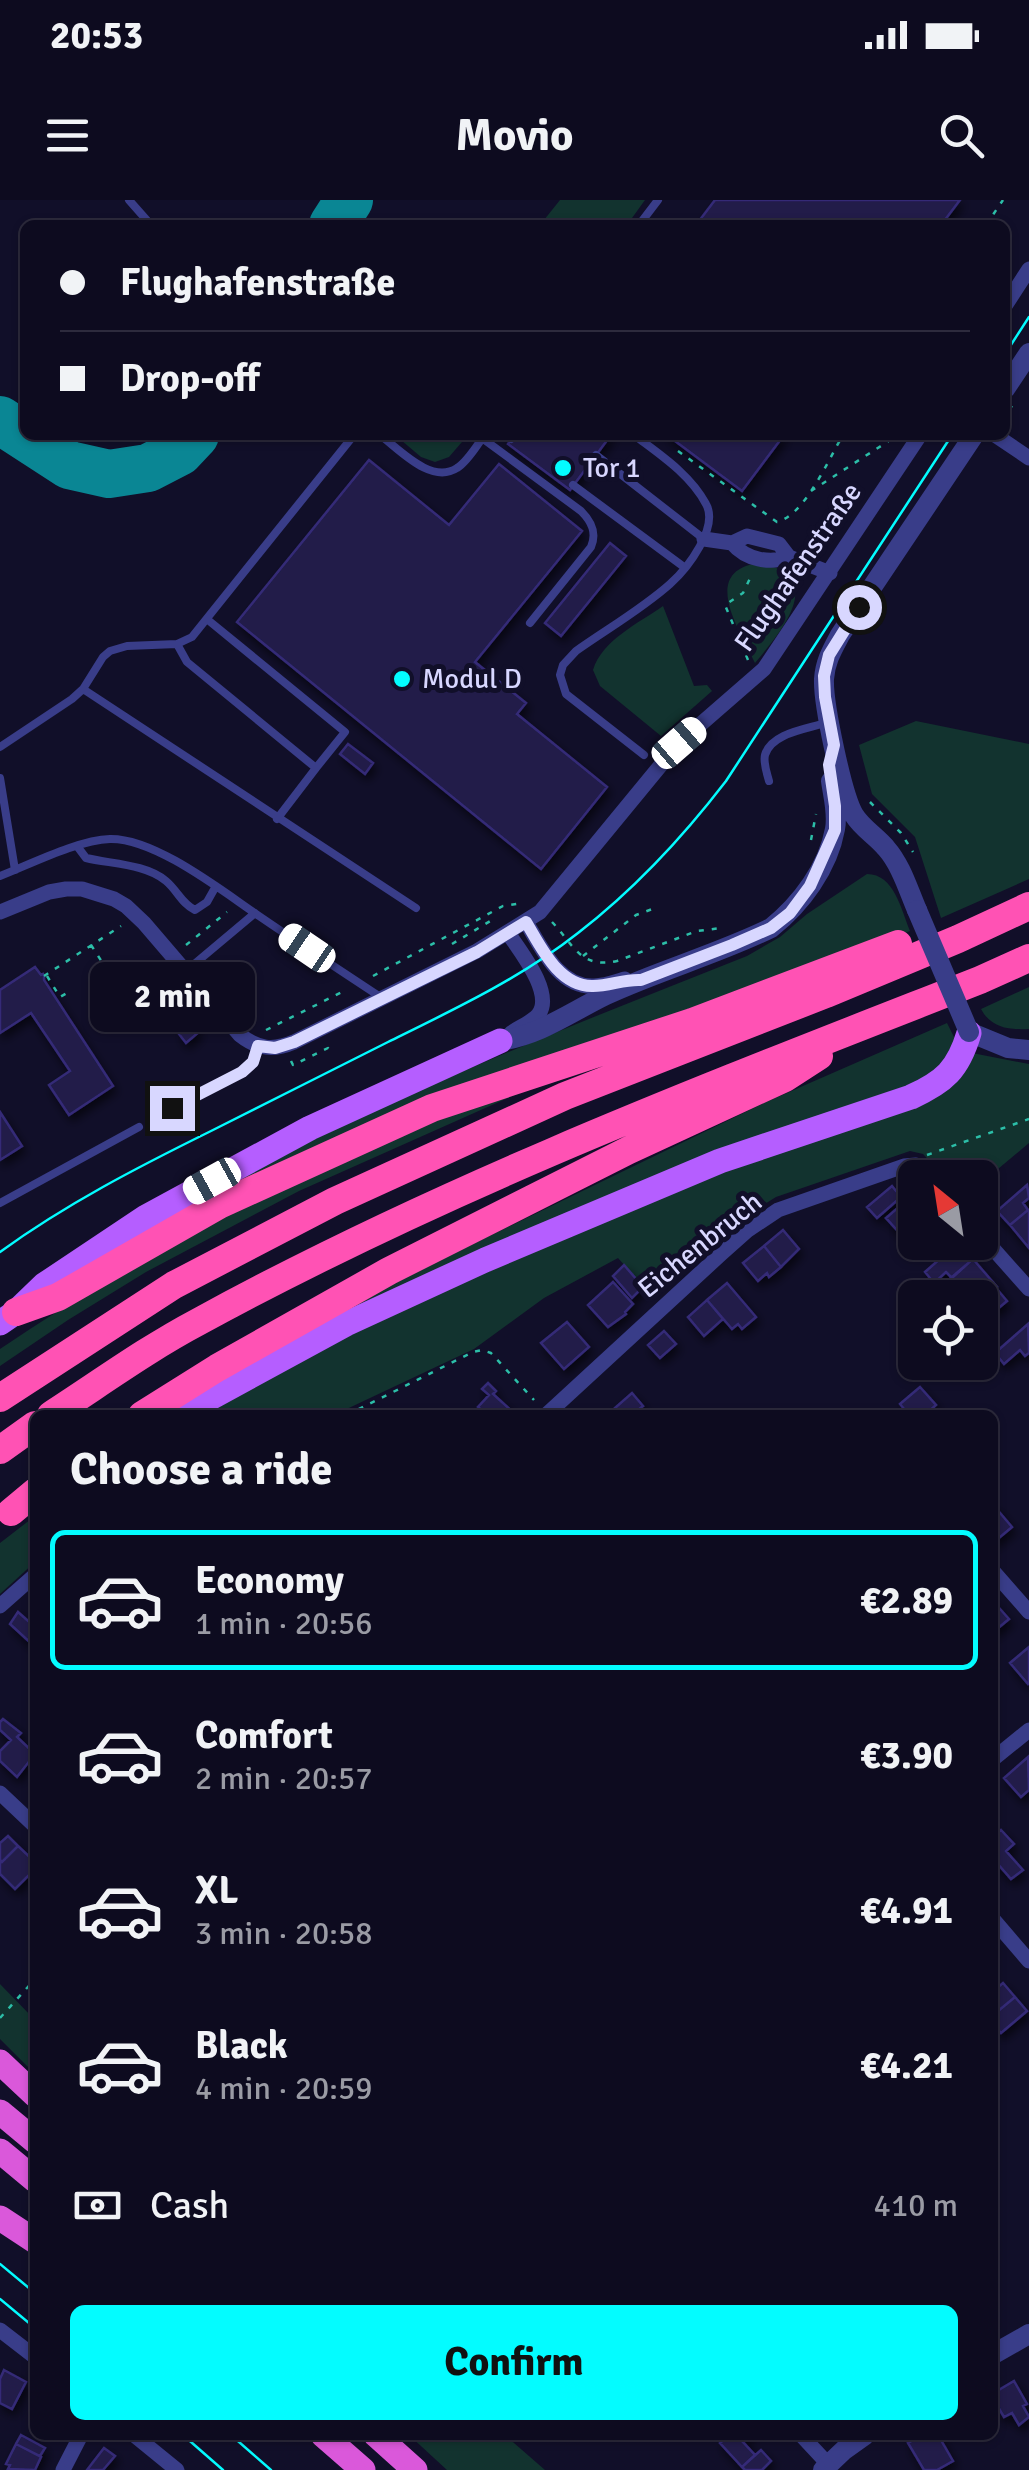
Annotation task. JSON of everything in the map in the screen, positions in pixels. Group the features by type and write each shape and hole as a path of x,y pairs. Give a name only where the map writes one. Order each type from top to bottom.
{"highway":[{"path":"8,1318 58,1298 219,1205 432,1108 709,1016 964,916 1017,912"},
{"path":"0,1398 174,1285 335,1201 564,1096 826,994 1017,912"},
{"path":"59,1410 194,1323 346,1245 585,1136 1029,958"},
{"path":"150,1410 297,1322 422,1254 785,1078 861,1026"},
{"path":"0,1450 30,1429"},
{"path":"0,2062 30,2089"},
{"path":"0,2112 30,2137"},
{"path":"0,2151 30,2176"},
{"path":"0,2218 30,2238"},
{"path":"329,2440 363,2470"},
{"path":"382,2440 415,2470"}],"main road":[{"path":"189,1410 346,1324 485,1260 720,1161 923,1092 950,1074 969,1032"},
{"path":"8,1318 44,1285 146,1217 310,1128 500,1041"}],"street":[{"path":"1010,298 1029,269"},
{"path":"1010,381 1029,352"},
{"name":"Flughafenstraße","path":"260,1039 275,1048 284,1046 477,952 546,905 679,743 764,669 917,440"},
{"path":"971,440 840,636 829,655 824,676 829,722 848,803 852,812 870,818 895,860 969,1032 1008,1048 1029,1050"},
{"path":"1002,440 1029,458"},
{"path":"704,539 732,543 747,536 758,538 779,544 790,556 830,573"},
{"path":"732,543 740,553 774,562 790,556"},
{"path":"500,1041 521,1038 559,1022 602,997 771,928 790,913 810,886 835,830 829,765 834,745"},
{"path":"835,830 870,818"},
{"path":"0,912 66,889 82,889 114,899 136,914 240,1035 260,1039"},
{"path":"526,922 554,966 576,983 588,986 641,980"},
{"path":"500,1041 532,1021 543,1007 544,998 508,933"},
{"name":"Eichenbruch","path":"555,1410 748,1230 778,1210 898,1168"},
{"path":"998,1254 1029,1289"},
{"path":"998,1577 1029,1612"},
{"path":"0,1606 30,1580"},
{"path":"998,1755 1029,1730"},
{"path":"0,1793 30,1821"},
{"path":"998,1925 1029,1961"},
{"path":"0,2330 30,2353"},
{"path":"998,2352 1029,2334"},
{"path":"63,2470 78,2440"},
{"path":"140,2440 177,2470"},
{"path":"805,2440 825,2467 859,2440"}],"lane":[{"path":"129,200 147,220"},
{"path":"643,220 658,200"},
{"path":"0,747 72,699 104,656 118,647 177,644 192,637 350,440"},
{"path":"387,440 426,469 438,473 459,467 482,440"},
{"path":"488,440 581,511 594,532 590,547 530,623"},
{"path":"641,440 671,463 707,505 710,516 704,539 672,582 576,651 563,664 560,675 566,694 644,755"},
{"path":"596,456 704,539"},
{"path":"574,486 684,567"},
{"path":"208,620 345,732 278,819"},
{"path":"177,644 186,662 316,768"},
{"path":"82,688 416,908"},
{"path":"769,780 765,761 773,743 829,722"},
{"path":"0,778 14,870"},
{"path":"0,876 95,840 123,840 154,850 216,886 382,998"},
{"path":"77,846 86,858 144,868 166,881 195,910 207,902 216,886"},
{"path":"185,971 255,913"},
{"path":"172,1108 242,1072 253,1062 260,1039"},
{"path":"0,1203 140,1126"}],"path":[{"path":"672,447 777,522 789,518 810,492 840,440"},
{"path":"810,492 890,440"},
{"path":"758,538 768,517"},
{"path":"750,666 725,606 747,588 755,557"},
{"path":"867,798 870,818"},
{"path":"810,844 816,810"},
{"path":"172,956 240,902"},
{"path":"260,1039 503,906 529,902"},
{"path":"582,957 636,915 658,907"},
{"path":"548,919 582,957 597,963 618,961 697,931 724,927"},
{"path":"72,990 60,998 45,976 126,922"},
{"path":"91,945 104,965"},
{"path":"297,1064 328,1048 330,1053"},
{"path":"922,1160 1029,1119"},
{"path":"357,1410 482,1350 491,1353 551,1410"},
{"path":"0,2018 30,1985"}],"green space":[{"path":"560,200 645,200 631,220 544,220"},
{"path":"401,440 464,440 449,457 435,462 421,457"},
{"path":"758,563 779,569 791,579 795,591 787,620 755,663 734,620 727,590 740,569"},
{"path":"663,606 694,686 707,685 712,691 661,736 600,686 593,670 613,641"},
{"path":"916,721 1029,744 1029,879 941,918 915,837 872,794 859,745"},
{"path":"867,874 890,886 910,931 147,1234 244,1175 378,1109 747,956"},
{"path":"1029,987 1029,1029 1001,1026 981,1009"},
{"path":"947,1023 957,1043 972,1053 1029,1064 1029,1143 998,1169 998,1160 929,1160 910,1151 776,1197 734,1223 653,1297 618,1258 544,1298 474,1349 345,1410 196,1410 386,1286 764,1103"},
{"path":"526,1085 537,1085 299,1191 146,1272 0,1366 0,1349 193,1232 346,1157"},
{"path":"30,1520 30,1567 0,1594 0,1543"},
{"path":"0,1984 30,2015 30,2069 0,2039"},
{"path":"414,2440 511,2440 545,2470 447,2470"}],"building":[{"path":"715,200 960,200 945,220 700,220"},
{"name":"Tor 1","path":"511,440 607,440 570,490 508,444"},
{"path":"674,440 780,440 742,491"},
{"name":"Modul D","path":"369,460 449,525 499,464 582,531 475,662 526,703 517,714 607,787 541,869 237,622"},
{"path":"610,543 626,556 561,636 545,623"},
{"path":"348,744 373,763 365,774 340,754"},
{"path":"35,967 113,1086 69,1115 49,1085 70,1071 31,1013 0,1033 0,990"},
{"path":"186,1018 199,1032 186,1043 179,1034 184,1030 179,1024"},
{"path":"0,1112 22,1146 0,1160"},
{"path":"1027,1185 1029,1198 1023,1203 1028,1210 1010,1225 998,1210"},
{"path":"892,1186 898,1193 898,1200 877,1218 867,1207"},
{"path":"898,1208 898,1231 886,1218"},
{"path":"1029,1210 1029,1248 1010,1225"},
{"path":"783,1230 799,1249 781,1267 764,1246"},
{"path":"764,1246 781,1267 758,1281 743,1263"},
{"path":"939,1260 972,1260 952,1278 946,1272 937,1280 928,1280 925,1272"},
{"path":"974,1260 991,1280 948,1280"},
{"path":"624,1265 643,1287 632,1298 613,1276"},
{"path":"613,1282 633,1304 608,1327 588,1305"},
{"path":"727,1283 756,1317 742,1329 738,1324 732,1329 707,1300"},
{"path":"998,1290 1007,1301 998,1308"},
{"path":"707,1300 723,1319 704,1336 688,1317"},
{"path":"567,1322 589,1347 564,1369 541,1343"},
{"path":"1028,1324 1029,1353 1025,1356 1020,1350 1004,1364 998,1350"},
{"path":"664,1331 676,1344 660,1358 648,1345"},
{"path":"488,1383 496,1391 493,1394 511,1410 481,1410 478,1407 489,1395 482,1389"},
{"path":"920,1387 936,1405 930,1410 905,1410 900,1404"},
{"path":"632,1393 643,1406 638,1410 613,1410"},
{"path":"998,1511 1012,1527 998,1539"},
{"path":"998,1607 1009,1619 998,1628"},
{"path":"18,1612 30,1623 30,1642 10,1624"},
{"path":"1029,1647 1029,1683 1028,1684 1010,1663"},
{"path":"3,1719 21,1733 17,1737 30,1749 30,1760 17,1777 0,1761 0,1751 11,1740 0,1730"},
{"path":"1028,1757 1029,1790 1021,1797 1004,1778"},
{"path":"1001,1830 1014,1844 1006,1851 1023,1870 1011,1879 998,1864"},
{"path":"8,1836 18,1846 2,1862 0,1843"},
{"path":"18,1846 30,1857 30,1874 15,1889 0,1874 2,1862"},
{"path":"1003,1983 1015,1997 998,2011 998,1987"},
{"path":"1015,1997 1027,2011 1001,2033 998,2011"},
{"path":"4,2370 26,2382 12,2409 0,2403"},
{"path":"1014,2381 1027,2404 1023,2406 1029,2417 1019,2425 1012,2413 1004,2417 998,2407 998,2390"},
{"path":"21,2435 45,2448 40,2456 16,2444"},
{"path":"745,2440 743,2442 755,2455 742,2467 720,2443"},
{"path":"941,2440 953,2461 937,2470 924,2470 908,2443"},
{"path":"16,2444 41,2457 35,2470 8,2469 10,2465 6,2464"},
{"path":"104,2448 115,2456 103,2470 87,2470"},
{"path":"761,2450 771,2461 762,2470 745,2470 742,2467"}],"taxiway":[{"path":"336,220 349,200"},
{"path":"0,420 20,433"},
{"path":"31,440 69,465 109,474 148,468 179,452 190,440"}],"tram line":[{"path":"1010,346 1029,317"},
{"path":"0,1252 130,1172 486,992 556,949 619,899 657,862 726,781 949,440"},
{"path":"0,2264 30,2289"},
{"path":"0,2299 30,2324"},
{"path":"189,2440 223,2470"},
{"path":"237,2440 271,2470"}],"place":[{"name":"Tor 1","path":"563,468"},
{"name":"Modul D","path":"402,679"}],"route":[{"path":"172,1108 242,1072 253,1062 258,1046 275,1048 294,1042 477,952 526,922 554,966 564,976 588,986 641,980 771,928 790,913 810,886 835,830 829,765 834,745 824,676 829,655 859,607"}]}
